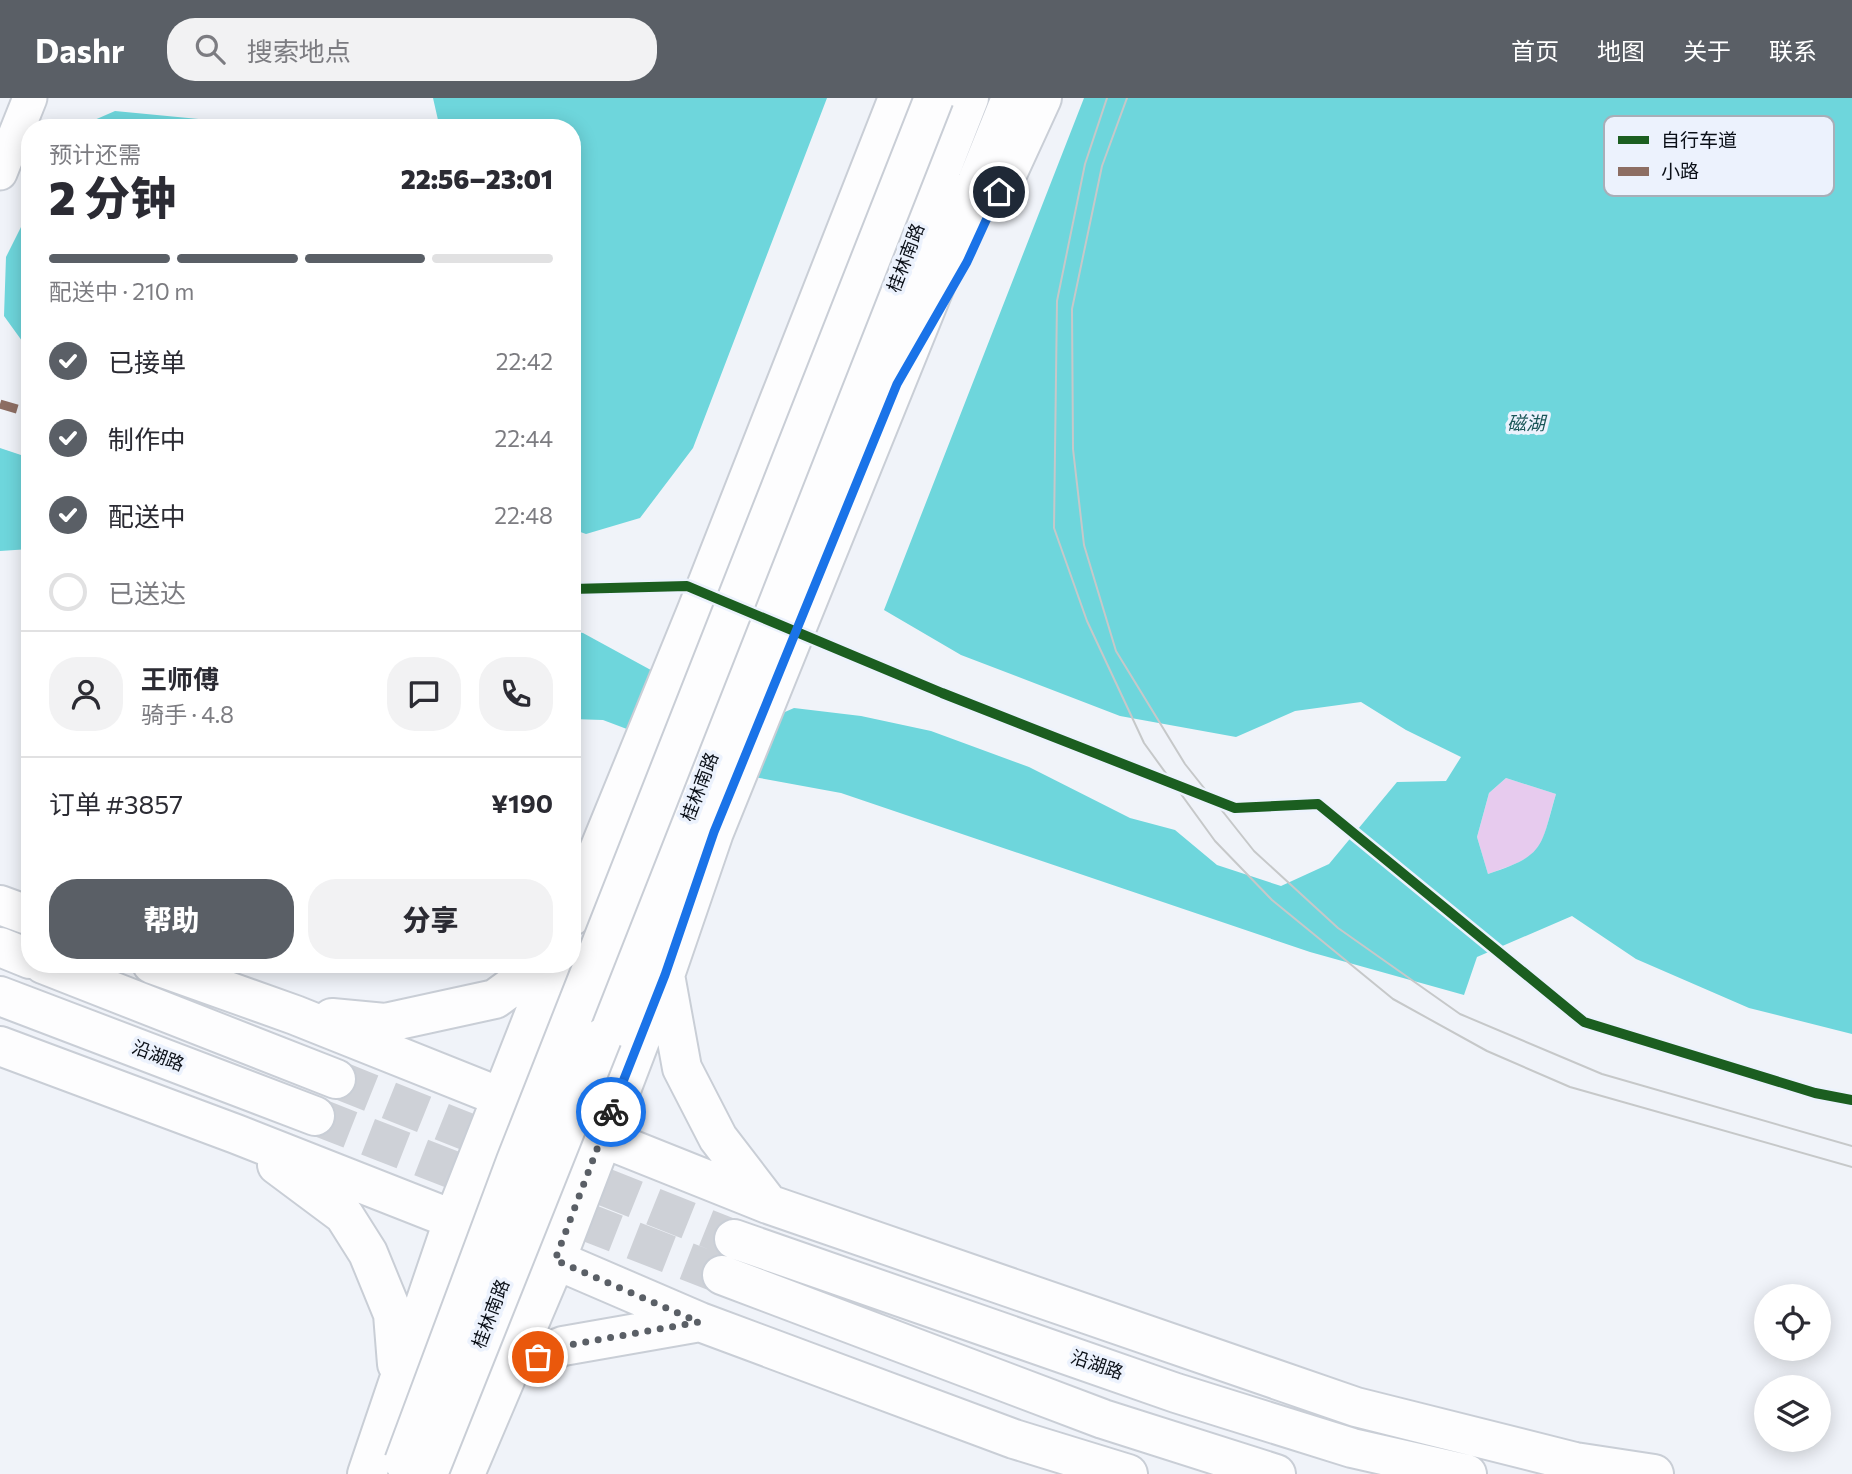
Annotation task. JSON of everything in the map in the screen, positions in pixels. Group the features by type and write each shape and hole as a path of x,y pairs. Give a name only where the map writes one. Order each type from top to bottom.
{"main road":[{"path":"581,893 692,623 898,98"},
{"name":"桂林南路","path":"399,1474 516,1161 934,98"},
{"name":"桂林南路","path":"428,1474 969,98"},
{"path":"465,1474 555,1260 665,975 714,832 1012,98"},
{"path":"897,384 967,262 1042,98"},
{"path":"0,905 21,913"},
{"path":"0,947 21,955"},
{"path":"66,973 336,1079"},
{"path":"177,973 295,1015 768,1204 1356,1407 1575,1462 1654,1474"},
{"path":"295,1015 386,1023 495,999 530,973"},
{"path":"368,1474 453,1221 550,973"},
{"path":"665,975 682,1068 718,1138 768,1204"},
{"name":"沿湖路","path":"0,996 315,1116"},
{"path":"0,1046 236,1134 555,1260 699,1322 1014,1439 1128,1474"},
{"path":"236,1134 344,1215 368,1253 393,1314 398,1380"},
{"name":"沿湖路","path":"734,1239 1176,1393 1352,1448 1466,1474"},
{"path":"722,1275 1103,1419 1276,1474"},
{"path":"512,1367 563,1346 699,1322"}],"street":[{"path":"22,119 30,98"},
{"path":"0,173 21,120"}],"shaded area":[{"path":"1506,778 1556,794 1538,848 1521,861 1488,874 1477,837 1489,793"}],"water":[{"path":"433,98 827,98 693,448 640,518 586,534 581,532 581,119 438,119"},
{"name":"磁湖","path":"1084,98 1852,98 1852,1034 1749,1008 1636,959 1572,916 1477,957 1464,995 1310,952 841,793 754,777 603,720 581,719 581,633 671,681 769,719 794,708 861,716 931,731 1029,767 1130,818 1175,830 1217,865 1281,886 1329,864 1397,782 1446,781 1461,757 1406,730 1361,702 1295,711 1236,737 1120,716 961,655 884,610","holes":["1506,778 1556,794 1547,827 1537,848 1530,855 1488,874 1477,837 1489,793"]},
{"path":"115,111 199,119 97,119"},
{"path":"21,227 21,340 4,316 6,257"},
{"path":"0,448 21,455 21,550 0,551"}],"tunnel":[{"path":"336,1079 734,1239"},
{"path":"315,1116 722,1275"}],"tram line":[{"path":"1107,98 1085,164 1057,301 1054,528 1087,621 1144,743 1215,841 1272,900 1393,999 1487,1051 1570,1087 1852,1167"},
{"path":"1127,98 1102,166 1072,309 1073,449 1084,545 1116,651 1185,764 1254,851 1338,928 1460,1014 1602,1074 1852,1146"}],"marked path":[{"path":"0,404 21,410"}],"cycle path":[{"path":"581,589 687,586 942,693 1235,808 1318,804 1584,1022 1815,1093 1852,1100"}],"way so far":[{"path":"538,1357 563,1346 699,1322 555,1260 611,1112"}],"route":[{"path":"611,1112 665,975 714,832 897,384 967,262 999,192"}]}
